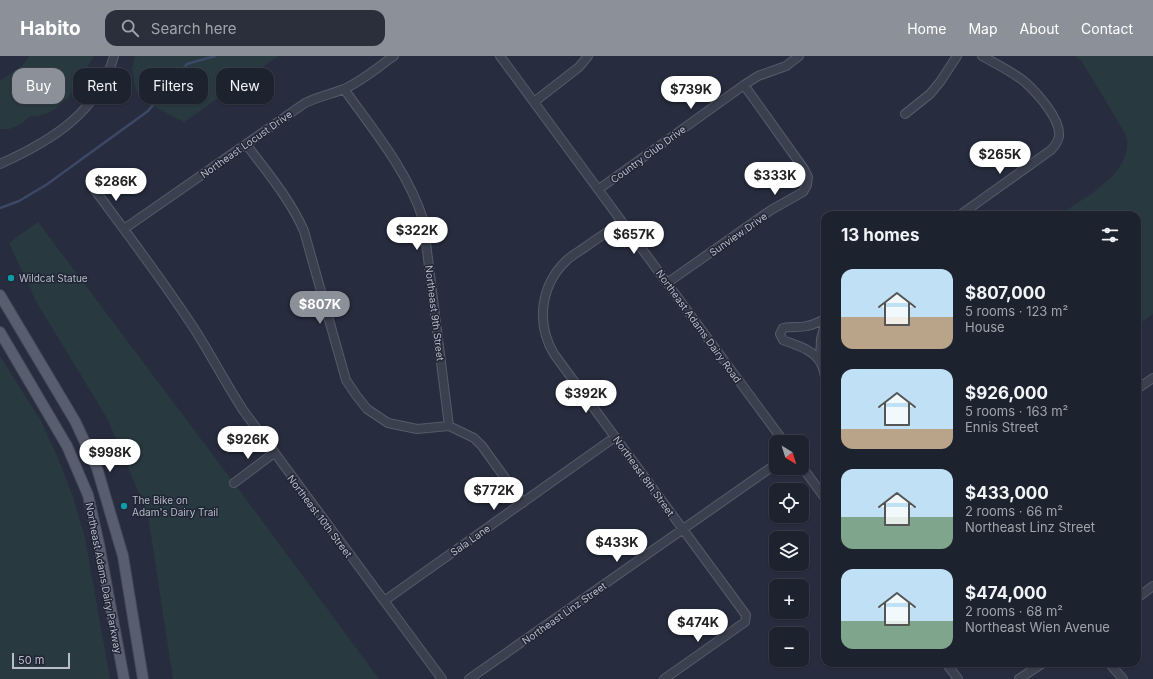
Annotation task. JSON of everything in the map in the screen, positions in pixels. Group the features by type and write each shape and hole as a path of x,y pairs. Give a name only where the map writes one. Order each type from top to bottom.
{"main road":[{"name":"Northeast Adams Dairy Parkway","path":"0,295 75,421 97,468 123,556 143,679"},
{"name":"Northeast Adams Dairy Parkway","path":"0,332 67,446 88,495 99,544 124,679"}],"street":[{"path":"0,164 22,154 54,136 77,116 96,95 110,71 114,56"},
{"name":"Northeast Locust Drive","path":"124,229 305,103 344,89 359,81 394,56"},
{"name":"Northeast Adams Dairy Road","path":"500,56 779,435"},
{"path":"534,102 579,67 588,56"},
{"name":"Country Club Drive","path":"599,189 744,84 758,76 786,66 799,56"},
{"path":"905,114 930,94 940,82 957,56"},
{"path":"966,211 1051,150 1056,144 1059,136 1058,125 1044,102 1024,81 982,56"},
{"name":"Sunview Drive","path":"667,283 771,210 803,192 807,185 808,177 804,169 744,84"},
{"name":"Northeast 9th Street","path":"344,89 400,166 417,201 423,219 449,426"},
{"path":"246,144 288,201 296,213 304,231 346,380 356,395 367,409 388,423 417,428 449,426 474,438 482,446 523,503"},
{"name":"Northeast 10th Street","path":"92,186 179,306 198,334 239,403 274,453 442,679"},
{"name":"Northeast 8th Street","path":"622,222 567,260 557,271 549,285 543,306 543,326 548,345 746,615 747,623 664,679"},
{"path":"820,362 813,354 783,340 780,334 783,328 791,326 805,327 816,324 821,321"},
{"path":"821,340 821,365"},
{"path":"1141,386 1153,378"},
{"name":"Sala Lane","path":"384,601 615,438"},
{"path":"234,483 274,453"},
{"name":"Northeast Linz Street","path":"469,679 769,469"},
{"path":"808,475 821,493"},
{"path":"1141,595 1153,586"},
{"path":"949,667 958,679"},
{"path":"1019,679 1036,667"},
{"path":"1113,667 1123,679"}],"shaded area":[{"path":"29,56 94,56 87,68 73,68 73,90 65,101 65,68 18,68 24,64"},
{"path":"135,56 278,56 261,68 216,68 216,100 184,122 150,104 208,104 208,68 139,68 139,95 136,90 132,69"},
{"path":"1075,56 1153,56 1153,314 1141,322 1141,211 1065,211 1104,184 1122,164 1126,152 1127,139 1081,60"},
{"path":"12,72 12,104 61,104 54,110 39,116 29,117 21,124 9,129 0,129 0,81"},
{"path":"38,222 379,679 173,679 148,515 107,418 37,303 9,243"},
{"path":"0,356 41,421 73,497 85,538 110,679 0,679"}],"waterway":[{"path":"0,208 19,201 46,185 148,111 187,64 215,56"}],"place":[{"name":"Wildcat Statue","path":"11,278"},
{"name":"The Bike on Adam's Dairy Trail","path":"124,506"}]}
